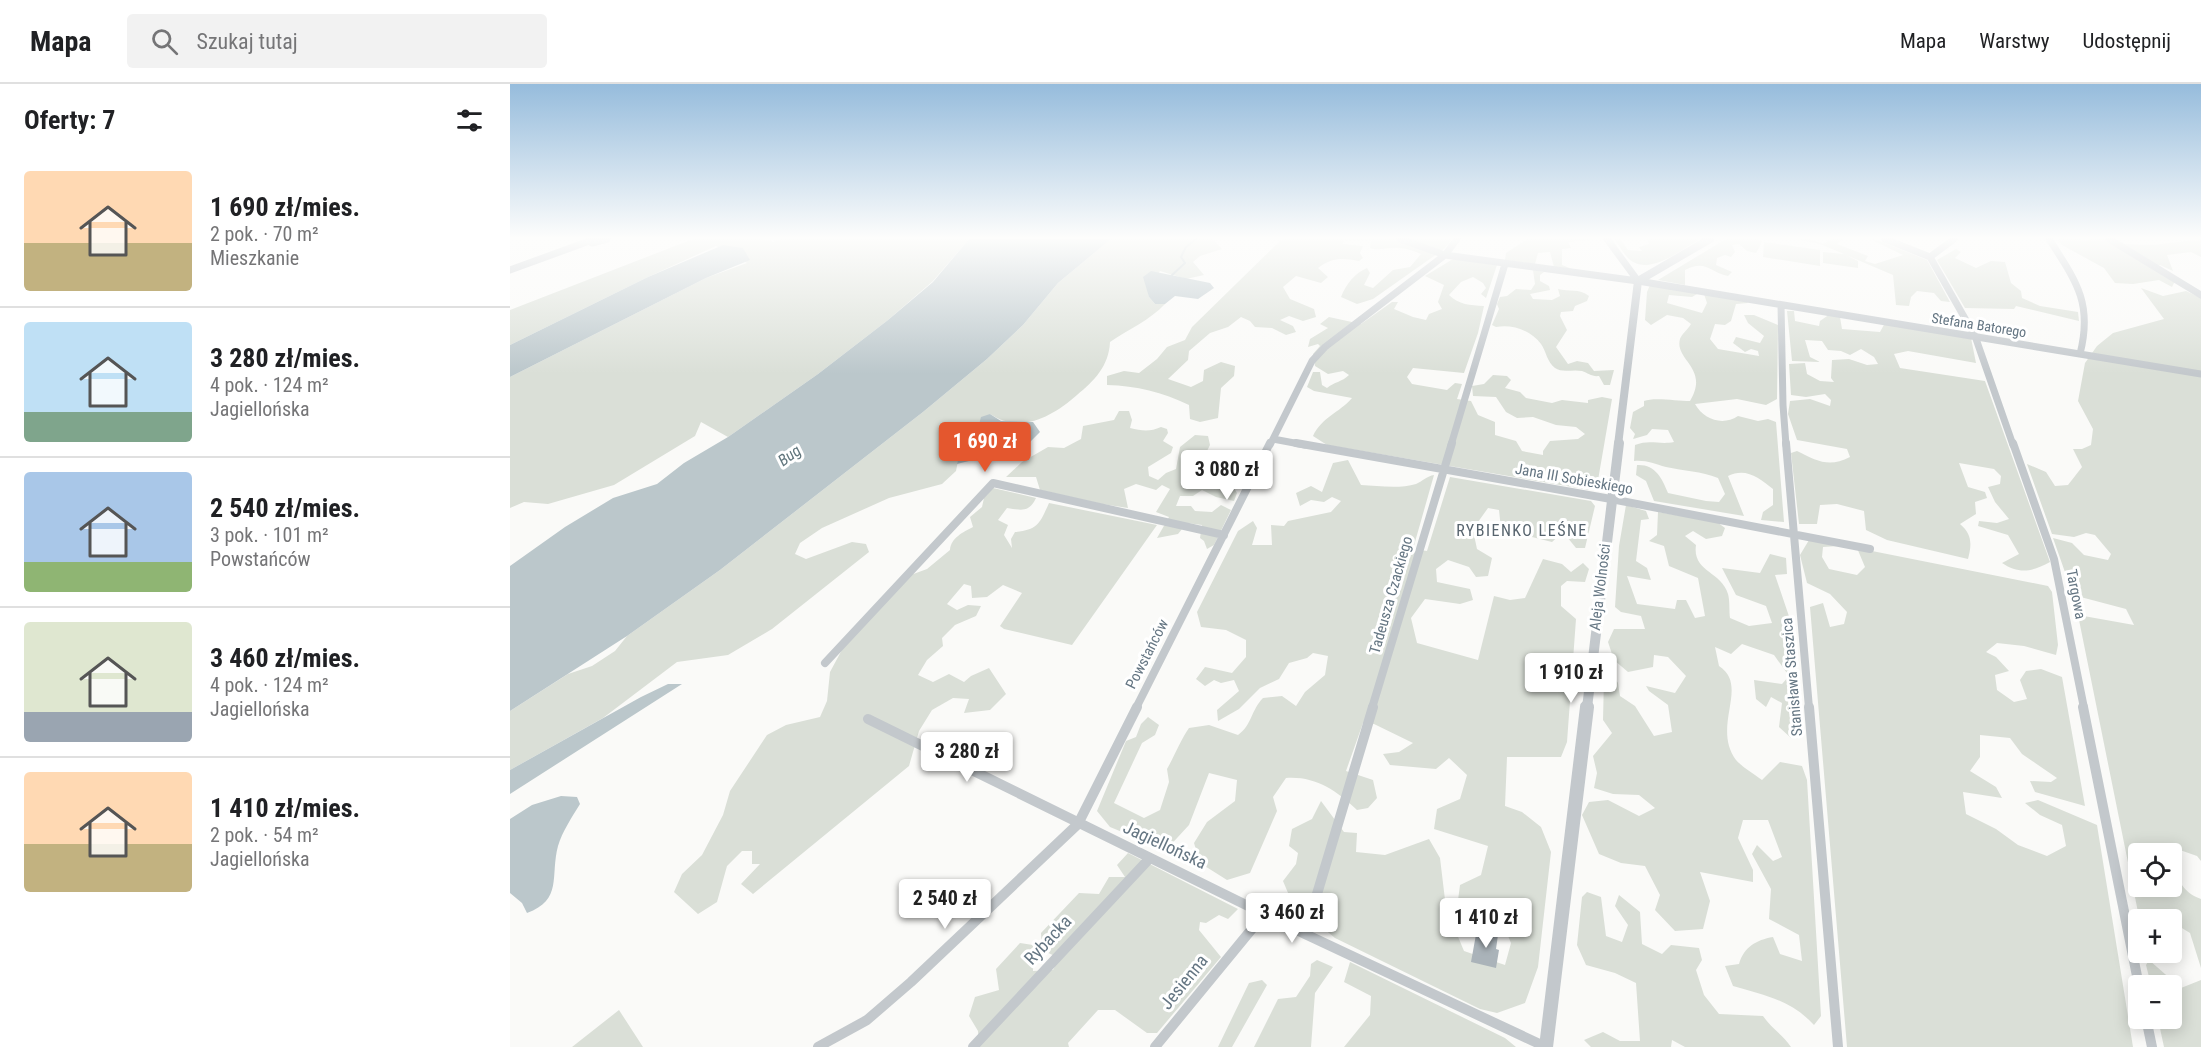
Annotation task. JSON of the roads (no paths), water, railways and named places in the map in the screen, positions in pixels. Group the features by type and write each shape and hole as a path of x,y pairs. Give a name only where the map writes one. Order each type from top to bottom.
{"street":[{"name":"Powstańców","path":"818,1047 867,1020 894,997 1078,824 1312,361 1326,347 1407,284"},
{"name":"Tadeusza Czackiego","path":"1305,934 1499,284"},
{"name":"Aleja Wolności","path":"1546,1047 1638,284"},
{"name":"Stefana Batorego","path":"1656,284 2201,374"},
{"name":"Targowa","path":"1945,284 1975,336 2054,560 2137,975"},
{"path":"2074,284 2086,318 2080,354"},
{"path":"2183,284 2201,295"},
{"name":"Stanisława Staszica","path":"1781,305 1783,405 1838,1047"},
{"name":"Jana III Sobieskiego","path":"1273,439 1611,499 1869,549"},
{"path":"825,663 993,483 1224,535"},
{"name":"Jagiellońska","path":"868,719 1305,934 1546,1047"},
{"name":"Rybacka","path":"973,1047 1150,858"},
{"name":"Jesienna","path":"1155,1047 1265,913"},
{"path":"2148,1029 2152,1047"}],"water":[{"path":"634,284 694,284 510,377 510,345"},
{"name":"Bug","path":"931,284 1057,284 1023,325 987,359 923,412 720,570 627,636 510,711 510,566 565,527 613,498 657,484 684,463 728,437 818,374"},
{"path":"1145,284 1211,284 1214,288 1198,299 1175,296 1165,304 1155,304 1149,297"},
{"path":"990,414 1001,421 1033,422 1040,432 1026,446 1018,448 1007,445 991,450 985,457 957,464 959,456 976,436 981,417"},
{"path":"668,684 682,684 510,794 510,770"},
{"path":"561,796 577,797 580,804 558,846 551,894 538,908 527,913 522,903 510,893 510,819 532,805"}],"district":[{"name":"RYBIENKO LEŚNE","path":"1522,530"}]}
